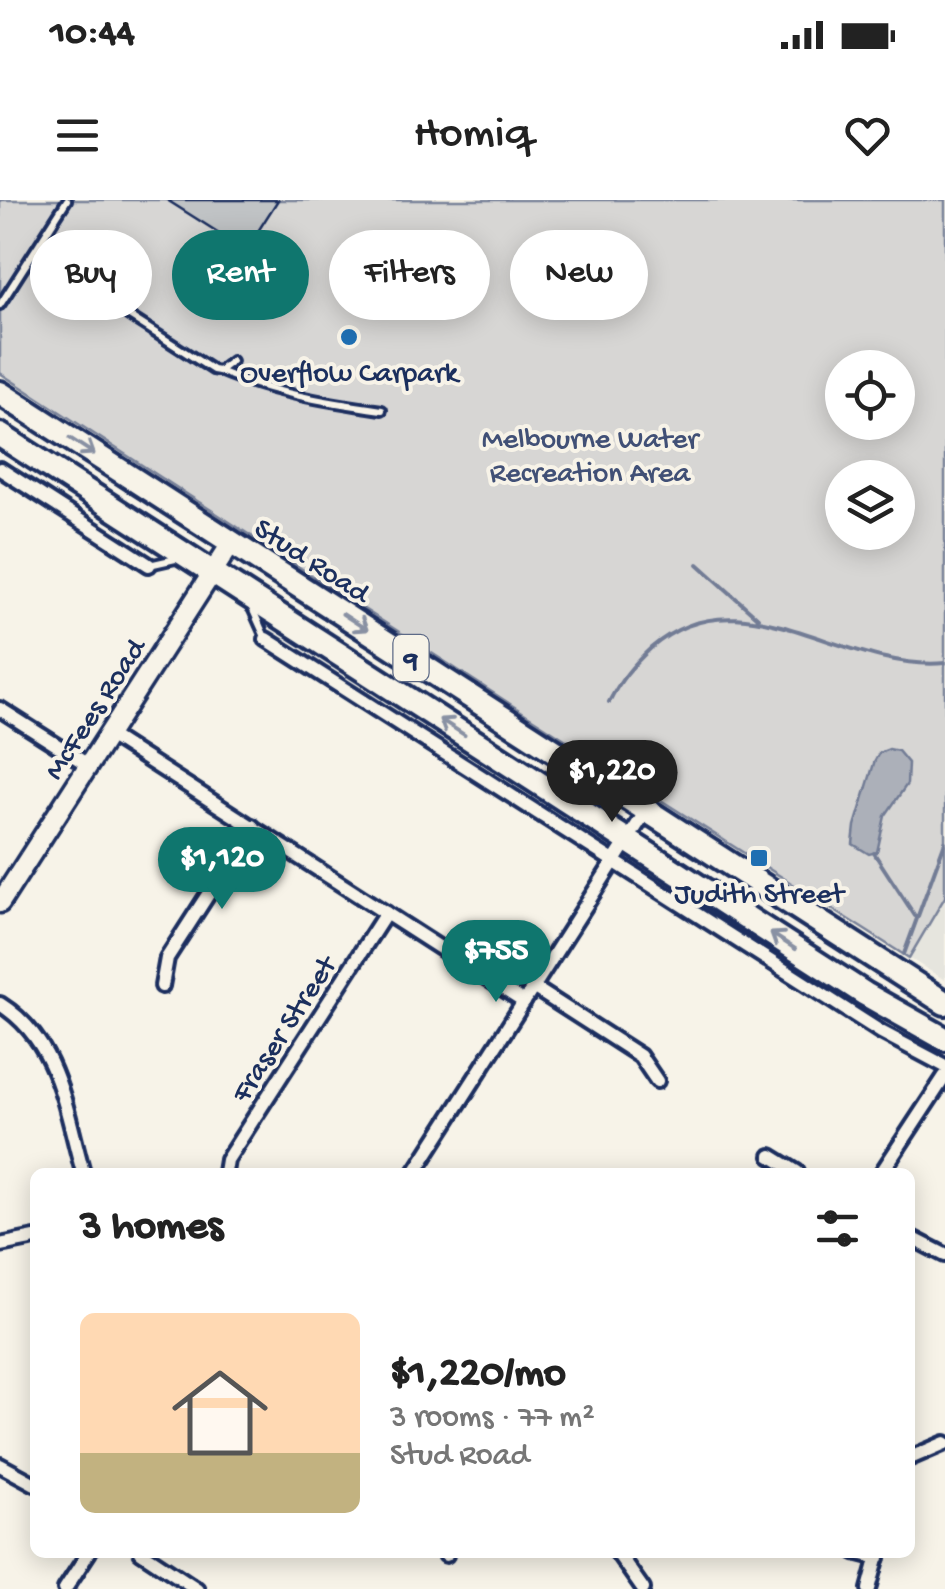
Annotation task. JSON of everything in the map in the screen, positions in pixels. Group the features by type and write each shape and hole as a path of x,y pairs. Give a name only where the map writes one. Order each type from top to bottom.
{"highway":[{"name":"Stud Road","path":"0,393 945,1003"},
{"name":"9","path":"0,435 865,994 945,1039"}],"street":[{"path":"0,468 149,565"},
{"name":"McFees Road","path":"0,903 232,542"},
{"path":"266,638 881,1032 945,1066"},
{"path":"0,709 88,765"},
{"path":"109,734 524,1002"},
{"path":"418,1168 646,810"},
{"path":"162,986 167,958 252,826"},
{"name":"Fraser Street","path":"226,1168 227,1160 386,913"},
{"path":"533,988 640,1056 657,1082"},
{"path":"0,1004 23,1018 45,1048 82,1168"},
{"path":"885,1168 945,1076"},
{"path":"771,1156 790,1168"},
{"path":"0,1245 30,1239"},
{"path":"915,1240 945,1256"},
{"path":"915,1456 945,1443"},
{"path":"0,1464 30,1481"},
{"path":"65,1589 84,1558"},
{"path":"149,1558 197,1589"},
{"path":"621,1558 643,1589"},
{"path":"869,1589 878,1558"}],"lane":[{"path":"48,230 67,200"},
{"path":"0,305 30,259"},
{"path":"137,320 243,383 382,410"},
{"path":"219,372 232,361"},
{"path":"149,565 186,556"},
{"path":"247,596 266,638"},
{"path":"372,676 376,709"}],"shaded area":[{"path":"898,751 908,763 907,784 885,816 877,852 869,854 853,844 855,826 875,760 879,753"},
{"path":"945,897 945,980 909,958"}],"green space":[{"name":"Melbourne Water Recreation Area","path":"0,200 945,200 945,897 909,958 0,373"}],"building":[{"path":"167,200 278,200 259,230 214,230"}],"waterway":[{"path":"698,564 758,618"},
{"path":"609,702 627,673 651,648 686,626 721,618 757,621 907,662 945,663"},
{"path":"904,954 945,842"},
{"path":"874,853 915,916"}],"place":[{"name":"Overflow Carpark","path":"349,337"},
{"name":"Judith Street","path":"759,858"}]}
